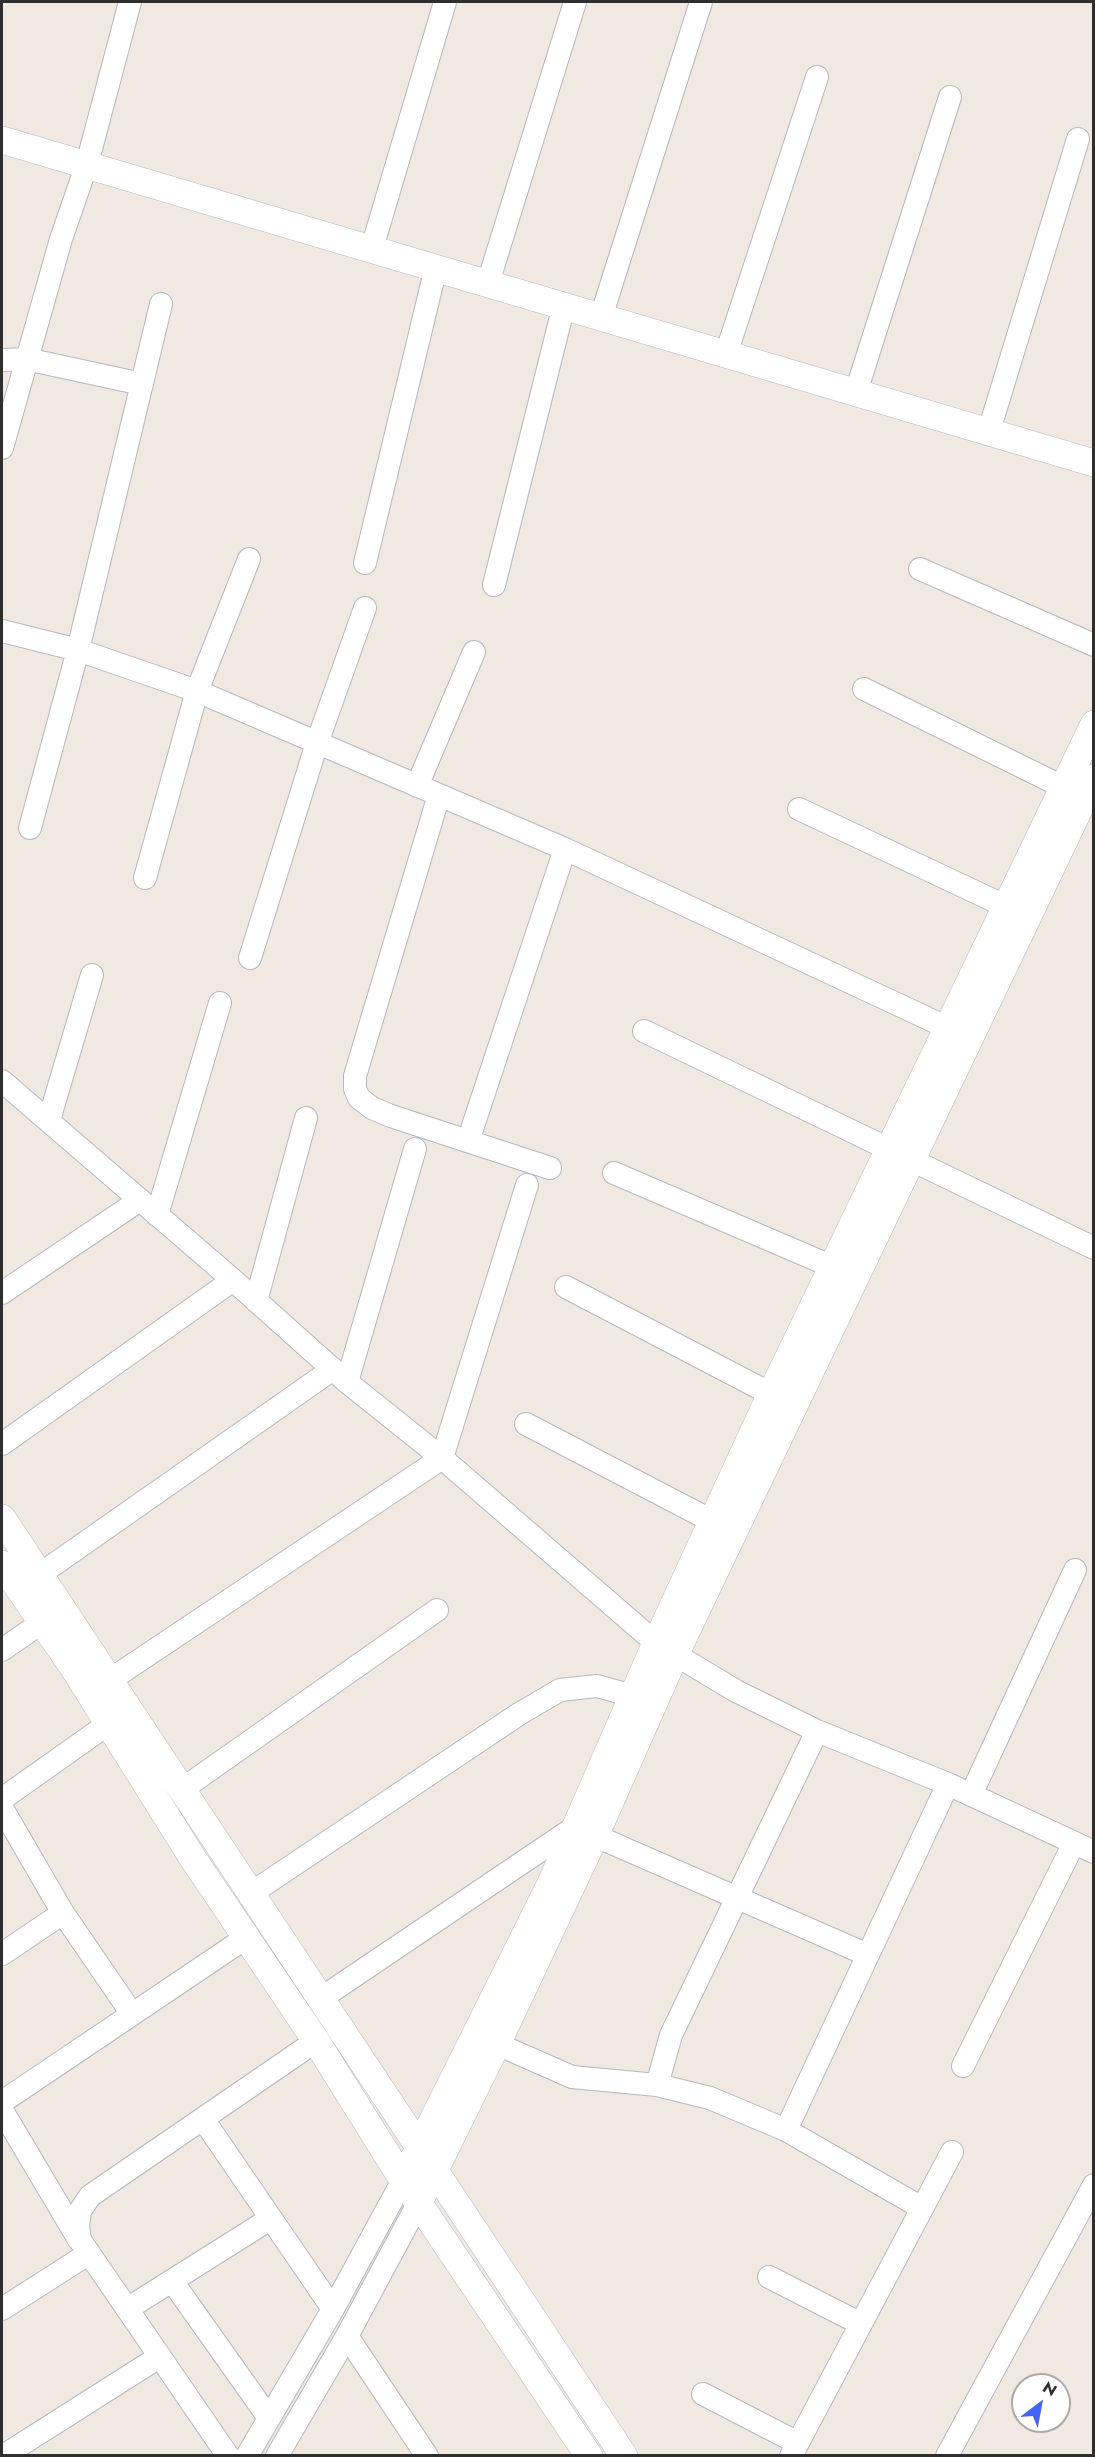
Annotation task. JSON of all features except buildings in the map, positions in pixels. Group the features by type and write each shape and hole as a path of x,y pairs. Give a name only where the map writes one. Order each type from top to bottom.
{"street":[{"path":"2,448 61,239 87,164 130,2"},
{"path":"372,248 445,2"},
{"path":"488,283 575,2"},
{"path":"601,317 701,2"},
{"path":"726,354 817,77"},
{"path":"856,393 950,97"},
{"path":"988,434 1078,139"},
{"path":"2,140 564,305 988,434 1094,463"},
{"path":"365,563 436,267"},
{"path":"30,828 78,650 161,304"},
{"path":"494,585 564,305"},
{"path":"2,360 26,359 142,384"},
{"path":"145,878 197,691 249,559"},
{"path":"920,569 1094,645"},
{"path":"250,958 317,742 365,608"},
{"path":"2,631 78,650 197,691 565,849 958,1032"},
{"path":"417,786 474,652"},
{"path":"864,689 1064,787"},
{"path":"427,2159 497,2044 585,1831 665,1649 842,1271 1016,911 1064,787 1094,724"},
{"path":"1016,911 1094,778"},
{"path":"439,795 356,1076 355,1089 359,1098 372,1108 550,1168"},
{"path":"799,809 1016,911"},
{"path":"468,1141 565,849"},
{"path":"50,1120 92,975"},
{"path":"158,1215 220,1004"},
{"path":"644,1031 1094,1248"},
{"path":"2,1081 50,1120 340,1376 442,1458 665,1649 736,1691 818,1731 948,1784 1084,1848 963,2066"},
{"path":"256,1301 306,1118"},
{"path":"39,1575 340,1376 416,1149"},
{"path":"614,1173 842,1271"},
{"path":"110,1680 442,1458 527,1185"},
{"path":"2,1293 140,1200"},
{"path":"277,2456 347,2336 551,1882 585,1831 633,1696 665,1649 712,1521 771,1394 842,1271"},
{"path":"2,1444 233,1280"},
{"path":"566,1287 771,1394"},
{"path":"526,1424 712,1521"},
{"path":"2,1518 624,2456"},
{"path":"2,1564 73,1667 411,2191 589,2456"},
{"path":"971,1795 1075,1570"},
{"path":"181,1790 436,1610"},
{"path":"2,1650 41,1623"},
{"path":"250,1894 560,1689 597,1686 633,1696"},
{"path":"2,1799 108,1724"},
{"path":"657,2085 671,2035 818,1731"},
{"path":"786,2130 948,1784"},
{"path":"2,1808 63,1912 132,2014"},
{"path":"585,1831 868,1955"},
{"path":"320,1999 585,1831"},
{"path":"2,1954 63,1912"},
{"path":"2,2102 247,1937"},
{"path":"84,2247 78,2226 80,2211 90,2196 316,2041"},
{"path":"497,2044 572,2077 657,2085 710,2098 786,2130 922,2208"},
{"path":"2,2110 84,2247 127,2308 220,2453"},
{"path":"204,2119 270,2219 333,2308"},
{"path":"703,2394 795,2449 952,2152"},
{"path":"947,2456 1094,2185"},
{"path":"247,2456 333,2308 411,2191"},
{"path":"127,2308 270,2219"},
{"path":"2,2309 84,2247"},
{"path":"769,2277 861,2324"},
{"path":"172,2281 269,2418"},
{"path":"347,2336 427,2456"},
{"path":"3,2456 159,2357"}]}
